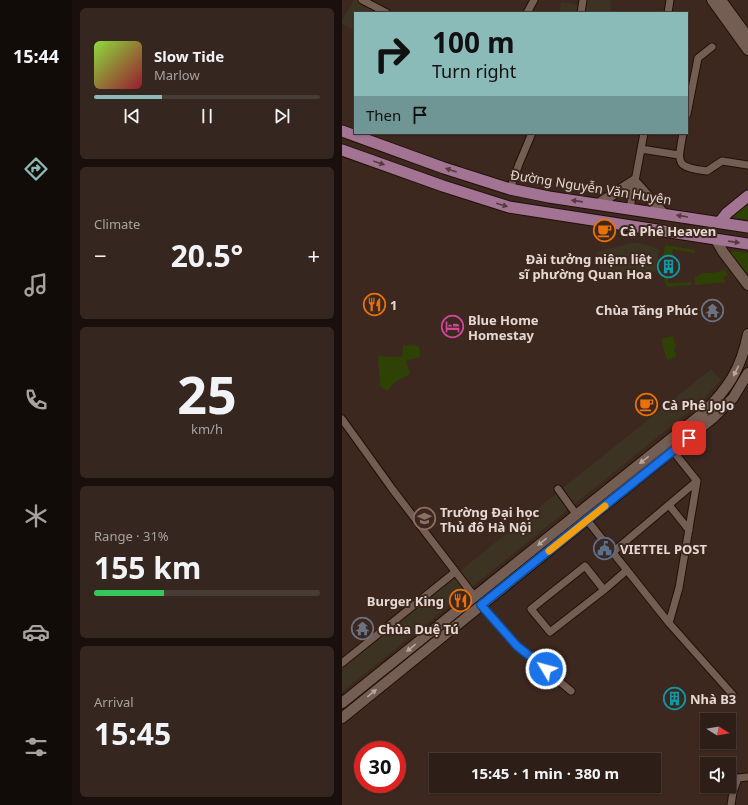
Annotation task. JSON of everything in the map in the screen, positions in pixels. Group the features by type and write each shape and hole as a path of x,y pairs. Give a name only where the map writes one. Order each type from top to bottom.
{"main road":[{"path":"712,0 748,50"},
{"path":"721,0 748,37"},
{"name":"Đường Nguyễn Văn Huyên","path":"342,131 425,161 510,189 549,197 748,227"},
{"path":"342,150 509,207 748,244"},
{"path":"598,204 634,182 663,213"},
{"path":"720,222 727,213 748,196"},
{"path":"627,225 630,208"},
{"path":"716,240 723,252 748,285"},
{"path":"342,703 682,430 717,400 726,389 743,358 748,334"},
{"path":"342,718 714,417 728,405 748,373"},
{"path":"474,596 481,605"}],"street":[{"path":"362,0 385,12"},
{"path":"528,12 534,0"},
{"path":"581,12 582,0"},
{"path":"668,12 670,0"},
{"path":"688,109 698,58 712,47"},
{"path":"510,189 532,134"},
{"path":"630,208 644,134"},
{"path":"684,134 679,155 681,163 684,167 706,171 721,161 748,166"},
{"path":"641,149 679,155"},
{"path":"342,419 393,490 474,596"},
{"path":"669,623 679,588 697,481 673,451"},
{"path":"613,552 697,481"},
{"path":"558,489 576,514"},
{"path":"669,505 689,530"},
{"path":"587,520 669,623 733,695"},
{"path":"604,590 585,566 531,609 550,632 604,590 627,570"},
{"path":"342,663 455,572"},
{"path":"481,605 517,646 571,691"},
{"path":"731,805 733,792 738,778 748,777"}],"shaded area":[{"path":"354,0 361,0 387,12 354,12 354,30 342,24 342,20"},
{"path":"585,0 611,0 610,12 583,12"},
{"path":"561,2 579,5 578,12 559,12"},
{"path":"632,243 640,243 659,249 656,271 644,276 632,275 602,281 596,252"},
{"path":"711,369 721,380 701,402 342,692 342,666"}],"green space":[{"path":"748,202 748,220 733,217 732,215"},
{"path":"665,245 695,250 695,253 673,249 672,258 663,257"},
{"path":"732,251 748,253 748,277 729,253"},
{"path":"724,269 728,275 723,277 726,282 695,285 695,278 700,274 715,273"},
{"path":"662,273 669,274 668,283 691,282 691,285 667,287"},
{"path":"673,336 676,347 674,348 676,357 667,360 661,339"},
{"path":"403,345 419,346 420,357 406,361 410,374 396,381 387,391 380,386 378,356 402,357"}],"slow traffic":[{"path":"549,551 605,506"}],"place":[{"name":"Cà Phê Heaven","path":"604,231"},
{"name":"Đài tưởng niệm liệt sĩ phường Quan Hoa","path":"668,266"},
{"name":"1","path":"375,305"},
{"name":"Chùa Tăng Phúc","path":"713,310"},
{"name":"Blue Home Homestay","path":"452,327"},
{"name":"Cà Phê JoJo","path":"647,405"},
{"name":"Trường Đại học Thủ đô Hà Nội","path":"425,519"},
{"name":"VIETTEL POST","path":"605,549"},
{"name":"Burger King","path":"460,601"},
{"name":"Chùa Duệ Tú","path":"362,629"},
{"name":"Nhà B3","path":"674,699"}],"route":[{"path":"546,669 517,646 481,605 689,438"}]}
